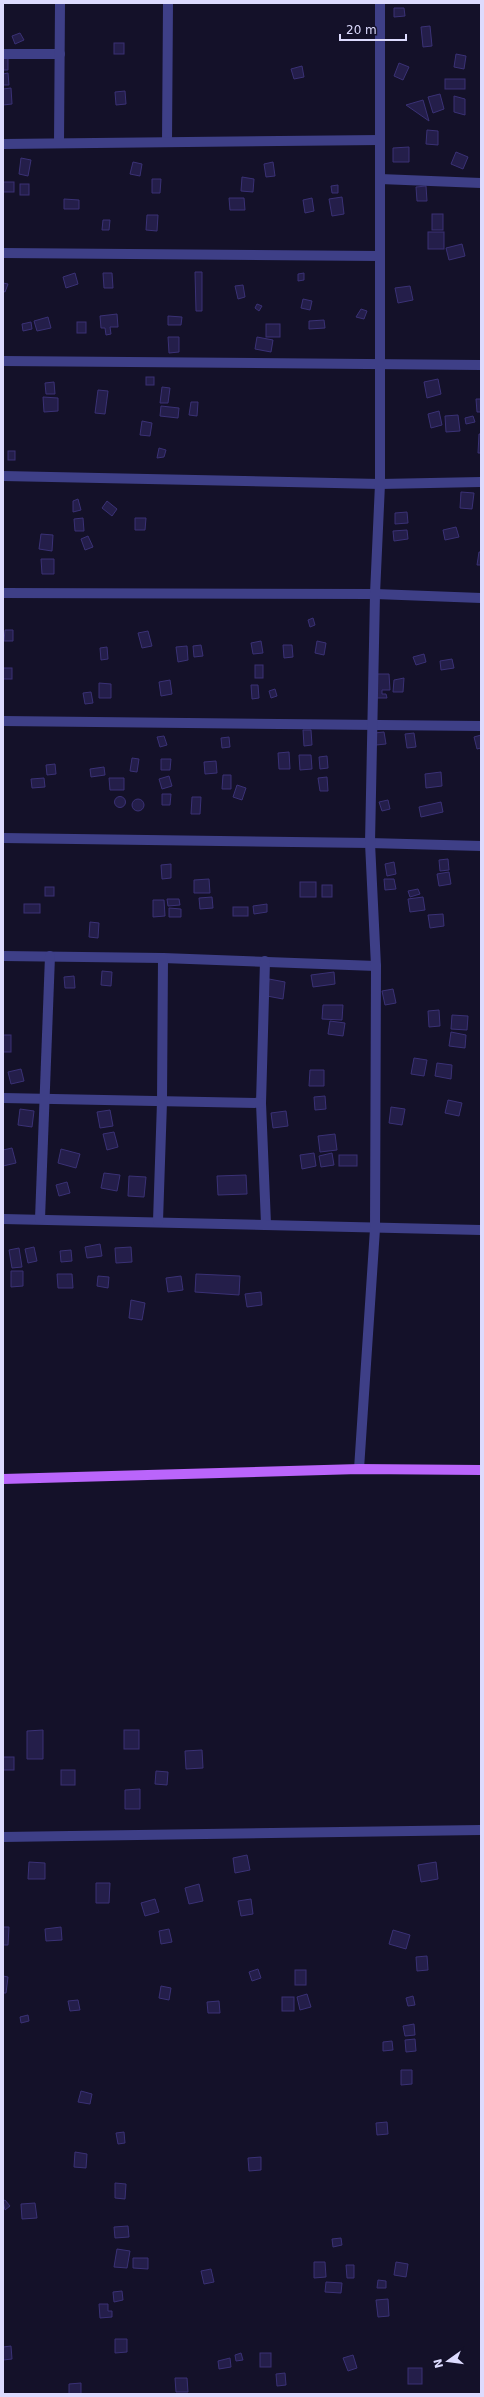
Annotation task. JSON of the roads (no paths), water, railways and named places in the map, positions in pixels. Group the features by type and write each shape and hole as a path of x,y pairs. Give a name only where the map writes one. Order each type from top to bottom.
{"main road":[{"path":"3,1479 360,1469 481,1470"}],"street":[{"path":"59,143 60,3"},
{"path":"167,142 168,3"},
{"path":"360,1469 375,1229 376,966 370,843 375,594 380,484 380,3"},
{"path":"3,54 60,54"},
{"path":"3,144 380,140"},
{"path":"380,179 481,183"},
{"path":"3,253 380,256"},
{"path":"3,361 481,365"},
{"path":"3,476 380,484 481,482"},
{"path":"3,593 375,594 481,598"},
{"path":"3,721 481,726"},
{"path":"3,838 481,846"},
{"path":"3,956 163,958 376,966"},
{"path":"40,1219 50,956"},
{"path":"158,1221 162,1102 163,958"},
{"path":"264,962 261,1103 266,1224"},
{"path":"3,1098 261,1103"},
{"path":"3,1218 266,1224 375,1229 481,1230"},
{"path":"3,1837 481,1830"}]}
